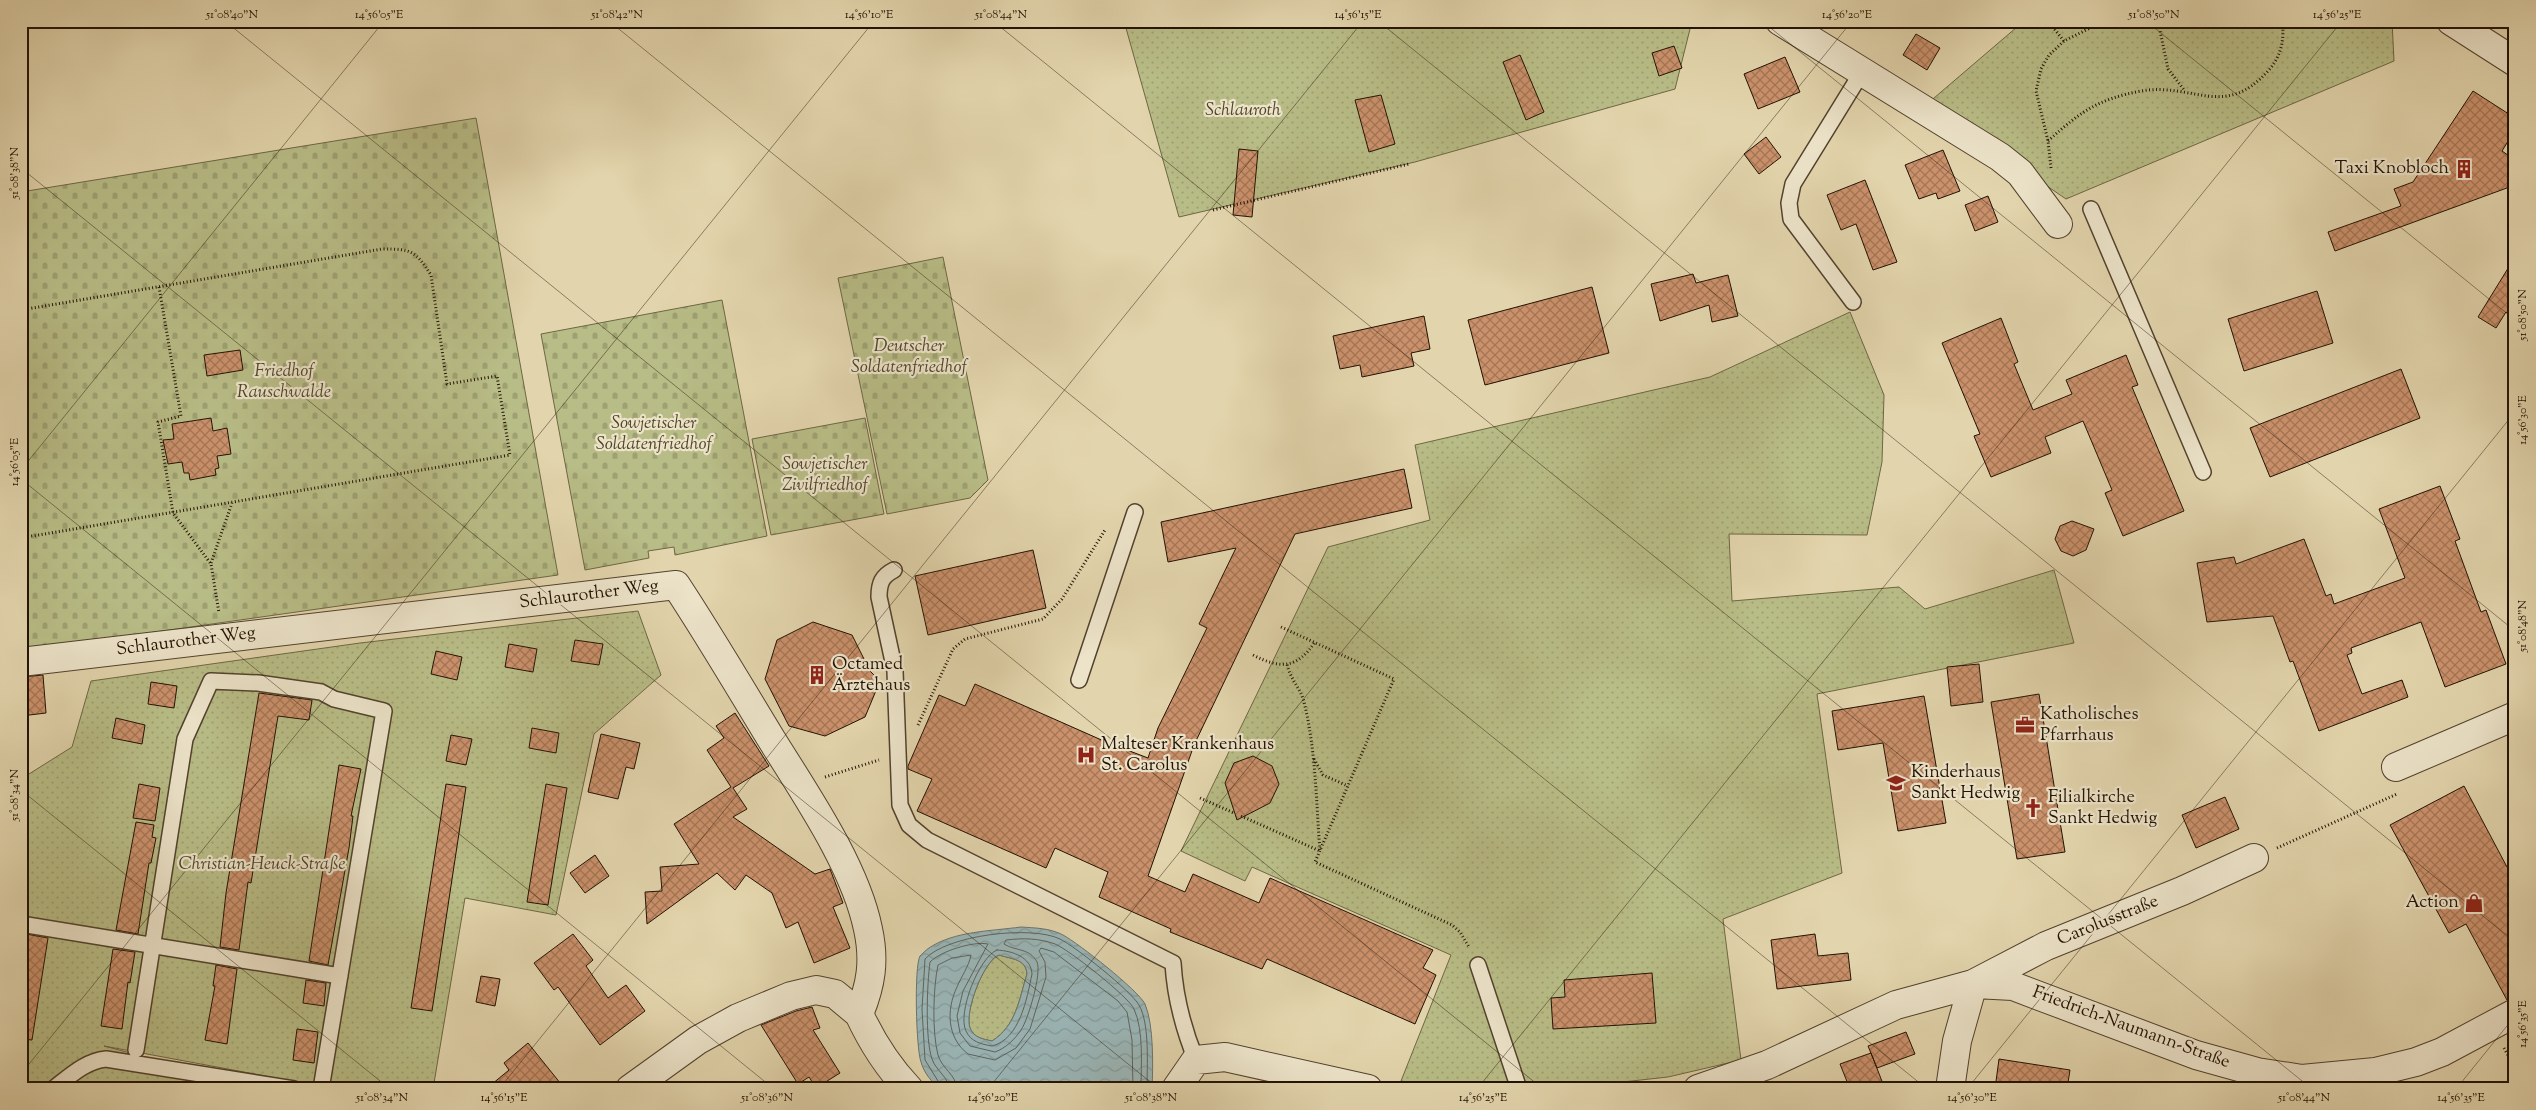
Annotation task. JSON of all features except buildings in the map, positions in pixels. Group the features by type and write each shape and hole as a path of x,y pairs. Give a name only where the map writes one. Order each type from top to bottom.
{"street":[{"path":"1780,21 2000,157 2020,173 2058,224"},
{"path":"2451,21 2515,62"},
{"name":"Schlaurother Weg","path":"21,662 676,585 801,786 857,893 868,929 871,972 870,988 859,1014"},
{"path":"2396,767 2515,716"},
{"name":"Carolusstraße","path":"1698,1089 1767,1065 1896,1005 1973,984 2046,946 2182,891 2254,858"},
{"path":"1950,1089 1957,1041 1973,984"},
{"name":"Friedrich-Naumann-Straße","path":"1973,984 2013,986 2196,1055 2257,1072 2302,1079 2378,1080 2442,1052 2515,1013"},
{"path":"630,1089 698,1040 738,1018 791,996 816,990 835,994 859,1014 872,1042 891,1070 909,1089"},
{"path":"1176,1089 1196,1060 1225,1057 1368,1089"}],"lane":[{"path":"1853,302 1791,219 1789,203 1793,184 1862,72"},
{"path":"2091,209 2204,472"},
{"path":"1079,680 1135,512"},
{"path":"894,570 884,575 879,586 879,597 895,671 896,755 900,805 909,825 927,840 1172,963 1175,995 1185,1032 1196,1060"},
{"path":"136,1050 185,738 211,681 258,683 321,692 334,699 384,711 321,1089"},
{"path":"21,924 152,947 340,976"},
{"path":"1478,966 1519,1089"},
{"path":"53,1089 84,1066 95,1060 106,1059 294,1089"}],"path":[{"path":"2048,21 2064,41"},
{"path":"2104,21 2064,41 2049,55 2041,69 2036,91 2048,141 2078,113 2103,101 2142,91 2164,89 2186,92 2206,98 2226,97 2243,92 2256,84 2271,68 2282,48 2284,33 2282,21"},
{"path":"2158,21 2168,69 2186,92"},
{"path":"1213,210 1409,164"},
{"path":"21,310 382,249 408,249 422,260 431,275 447,384 497,376 510,455 21,538"},
{"path":"159,287 181,416 158,422 173,513 211,564"},
{"path":"222,637 211,564 232,503"},
{"path":"801,786 896,755 911,740 954,648 965,640 1043,619 1051,613 1107,527"},
{"path":"1281,627 1394,679 1315,862 1452,924 1460,932 1478,966"},
{"path":"1253,655 1270,663 1287,664 1305,656 1315,642"},
{"path":"1287,664 1290,676 1303,698 1312,753 1320,851"},
{"path":"1312,753 1323,775 1348,786"},
{"path":"2254,858 2398,794"},
{"path":"1200,798 1234,813"},
{"path":"1241,816 1320,851"}],"green space":[{"name":"Schlauroth","path":"1124,21 1692,21 1675,89 1415,162 1179,217"},
{"path":"2024,21 2392,21 2394,61 2066,199 1927,104"},
{"name":"Friedhof Rauschwalde","path":"476,118 558,575 21,651 21,192"},
{"name":"Deutscher Soldatenfriedhof","path":"943,257 988,480 970,498 887,514 838,278"},
{"name":"Sowjetischer Soldatenfriedhof","path":"722,300 767,536 675,555 674,547 648,551 649,558 585,570 541,334"},
{"path":"1850,312 1884,395 1882,462 1867,535 1729,534 1732,601 1899,587 1925,609 2054,570 2074,643 1817,694 1842,873 1723,919 1741,1060 1668,1077 1568,1088 1451,1089 1401,1081 1451,955 1252,867 1245,881 1181,851 1328,547 1430,520 1415,445 1710,377"},
{"name":"Sowjetischer Zivilfriedhof","path":"865,418 884,514 771,535 752,439"},
{"name":"Christian-Heuck-Straße","path":"638,611 661,675 594,734 556,915 465,898 433,1089 335,1089 104,1046 255,1086 252,1089 21,1089 21,779 72,747 91,681 360,643"},
{"path":"999,955 1021,962 1027,974 1012,1020 1000,1035 992,1041 979,1038 974,1034 970,1028 969,1020 973,999 982,976 987,966"}],"water":[{"path":"1021,927 1053,931 1063,935 1107,967 1140,997 1145,1004 1150,1023 1153,1069 1152,1089 941,1089 926,1074 919,1054 916,1008 917,975 920,956 939,942 950,938","holes":["999,955 1021,962 1027,974 1012,1020 1000,1035 992,1041 979,1038 974,1034 970,1028 969,1020 973,999 982,976 987,966"]}],"place":[{"name":"Taxi Knobloch","path":"2464,169"},
{"name":"Octamed Ärztehaus","path":"817,675"},
{"name":"Katholisches Pfarrhaus","path":"2025,725"},
{"name":"Malteser Krankenhaus St. Carolus","path":"1086,755"},
{"name":"Kinderhaus Sankt Hedwig","path":"1896,783"},
{"name":"Filialkirche Sankt Hedwig","path":"2033,808"},
{"name":"Action","path":"2474,903"}]}
